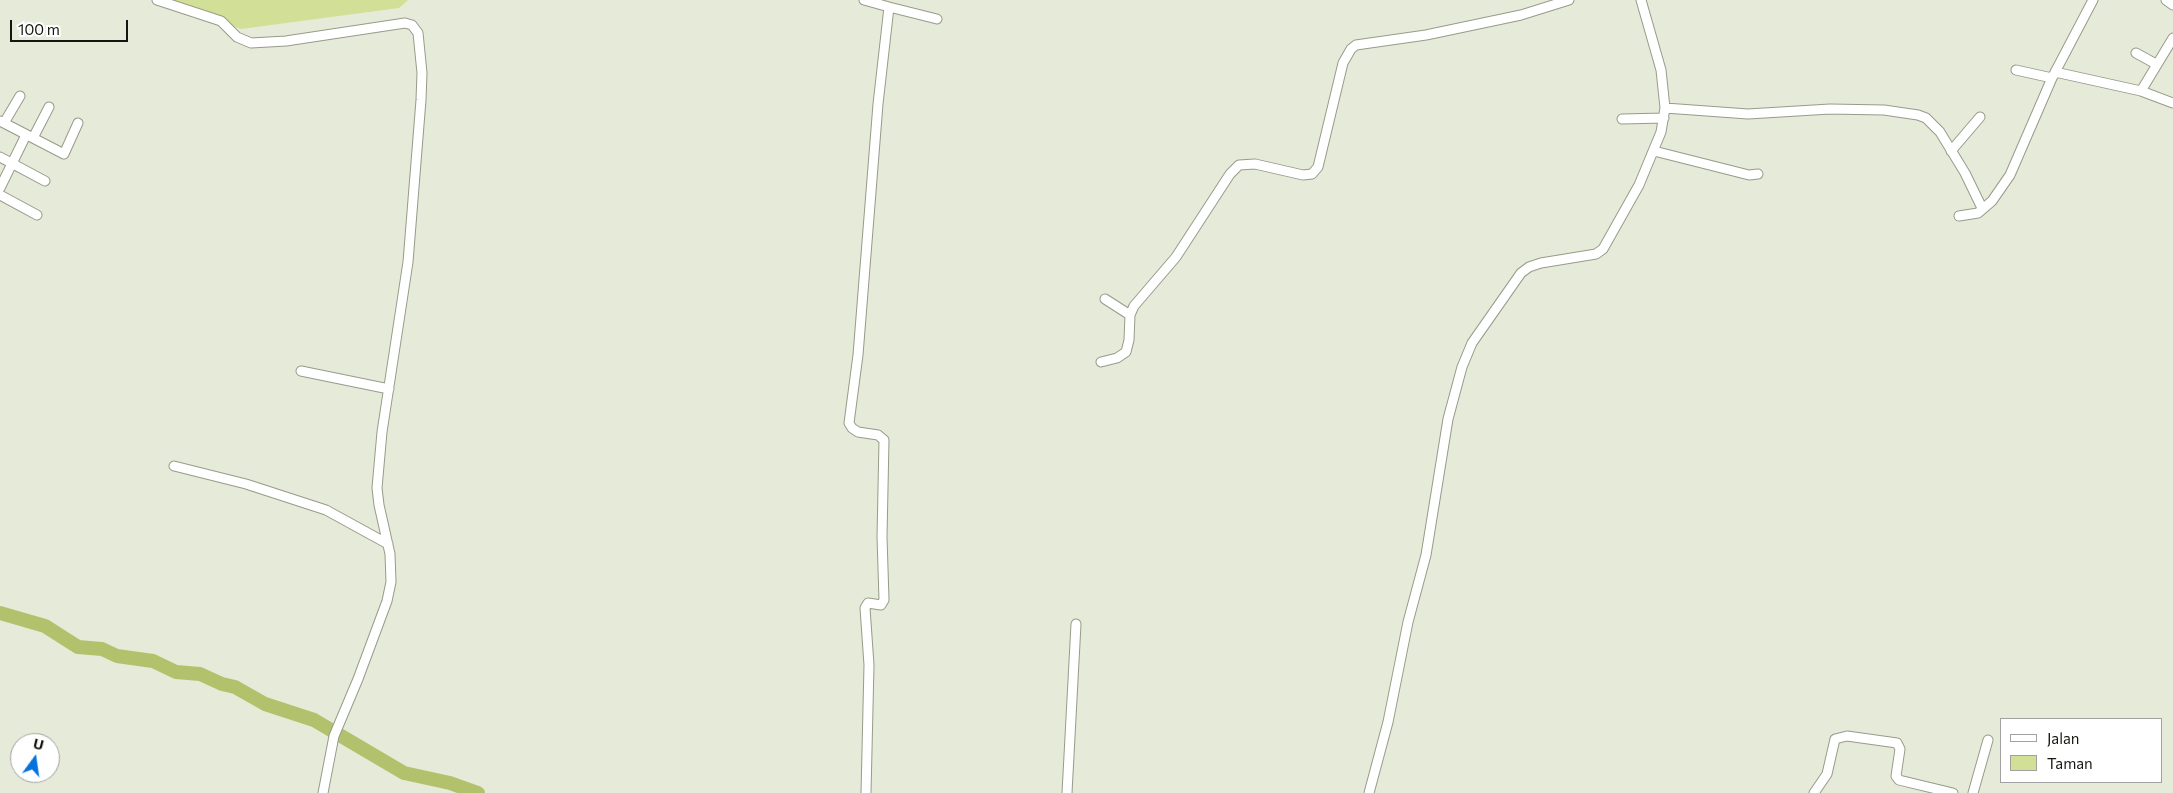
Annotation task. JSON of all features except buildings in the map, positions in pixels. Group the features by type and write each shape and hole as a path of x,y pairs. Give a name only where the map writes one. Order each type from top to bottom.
{"street":[{"path":"157,0 226,23 233,34 250,43 269,43 405,23 412,25 418,33 422,73 421,109 408,262 389,389 377,488 392,574 387,601 336,733 323,793"},
{"path":"864,0 937,19"},
{"path":"1101,362 1117,358 1126,352 1129,340 1130,315 1141,296 1176,257 1230,174 1240,165 1255,164 1303,175 1312,174 1318,167 1343,63 1350,49 1356,45 1426,35 1521,15 1569,0"},
{"path":"1369,793 1388,722 1408,622 1426,555 1448,420 1462,367 1472,343 1522,272 1541,263 1596,254 1603,249 1639,185 1654,151 1664,118 1665,108 1661,70 1641,0"},
{"path":"1958,216 1976,214 1992,201 2010,175 2054,75 2093,0"},
{"path":"2166,0 2173,5"},
{"path":"866,793 869,665 865,608 868,603 883,603 884,440 878,435 855,430 849,423 858,355 878,104 889,7"},
{"path":"2141,91 2173,38"},
{"path":"2136,53 2156,64"},
{"path":"2016,70 2141,91 2173,103"},
{"path":"20,96 2,122 64,154 78,123"},
{"path":"0,188 12,163 49,107"},
{"path":"1665,108 1748,114 1830,109 1898,111 1926,118 1937,128 1965,173 1982,208"},
{"path":"1951,151 1980,117"},
{"path":"1622,119 1664,118"},
{"path":"1654,151 1749,175 1758,174"},
{"path":"0,157 45,181"},
{"path":"0,195 37,215"},
{"path":"1105,299 1130,315"},
{"path":"302,371 389,389"},
{"path":"174,466 246,484 326,510 388,544"},
{"path":"1067,793 1076,624"},
{"path":"1814,793 1827,774 1836,739 1847,736 1897,743 1900,749 1896,776 1899,780 1953,793"},
{"path":"1973,793 1988,740"}],"green space":[{"path":"161,0 408,0 399,8 241,29"}],"waterway":[{"path":"0,613 45,626 78,647 102,649 117,656 153,661 176,672 200,674 222,684 235,687 265,704 314,720 404,773 450,783 478,793"}]}
